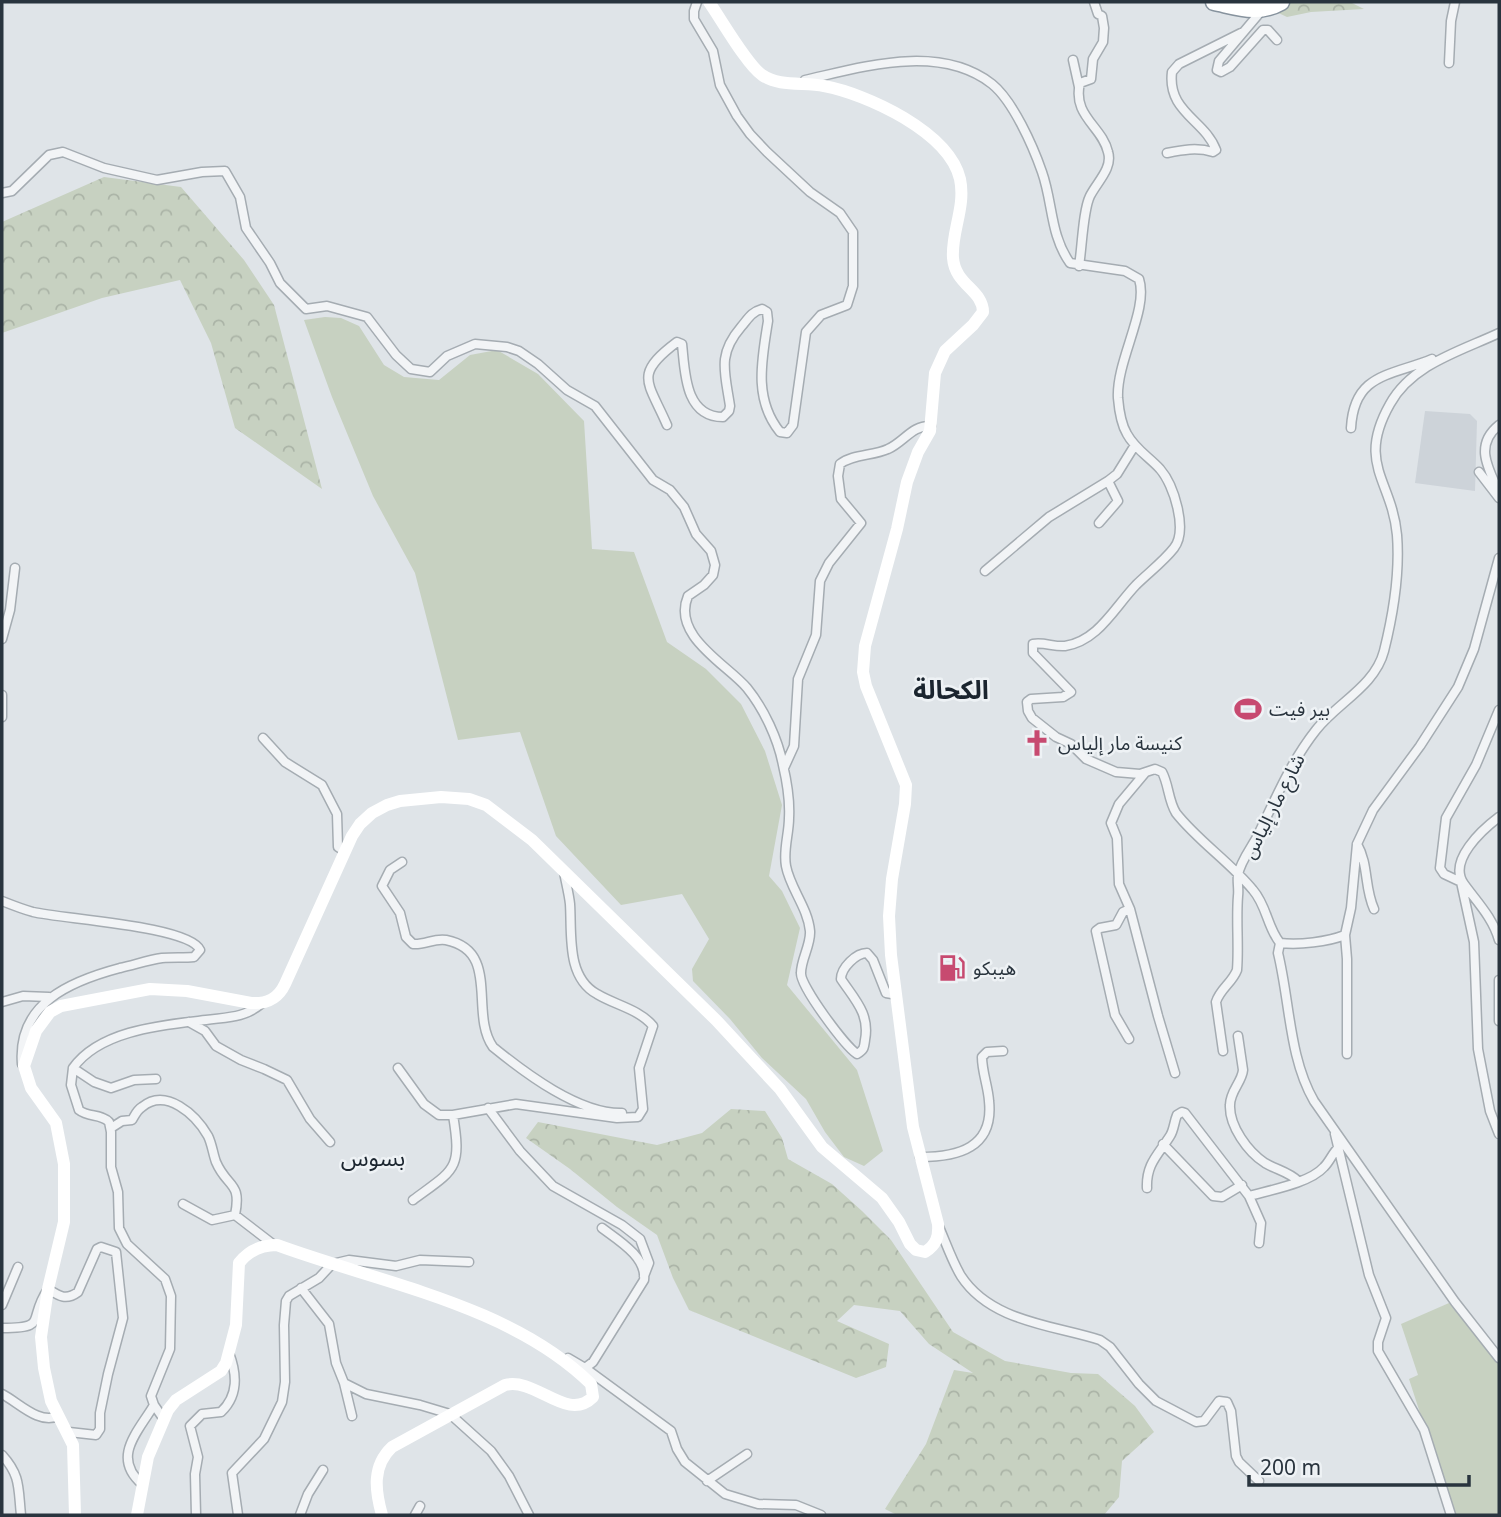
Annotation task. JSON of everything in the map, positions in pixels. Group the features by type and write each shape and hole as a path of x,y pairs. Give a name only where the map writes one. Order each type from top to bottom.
{"highway":[{"path":"1214,2 1256,11 1266,5"},
{"path":"1241,2 1266,5 1281,2"}],"main road":[{"path":"75,1515 75,1459 69,1433 51,1401 41,1338 48,1289 64,1222 64,1164 56,1123 31,1088 24,1066 29,1047 50,1012 73,1002 150,989 261,1004 277,997 344,851 360,824 387,805 419,798 469,799 486,805 532,840 716,1020 779,1089 822,1147 882,1198 916,1250 925,1252 939,1236 913,1127 890,936 894,858 906,785 866,686 864,655 907,482 931,426 934,379 938,364 945,351 983,312 980,299 962,282 955,270 953,251 962,198 956,168 939,146 898,113 844,91 822,85 774,81 760,74 709,2"},
{"path":"138,1515 148,1457 163,1418 176,1400 221,1371 229,1353 236,1325 239,1263 254,1249 277,1245 332,1265 412,1288 508,1326 547,1347 591,1384 593,1397 587,1404 567,1405 538,1390 516,1383 505,1385 392,1447 384,1454 377,1476 376,1494 382,1515"}],"street":[{"path":"667,425 648,381 653,362 677,342 682,344 684,374 692,397 703,412 723,417 727,415 730,406 724,358 727,345 752,313 762,309 767,312 768,321 760,379 762,394 776,426 780,432 787,433 793,425 806,332 821,314 847,305 853,286 853,232 840,213 810,192 766,152 737,116 720,85 713,51 694,19 697,2"},
{"path":"1079,87 1083,81 1091,79 1093,59 1103,42 1104,22 1094,2"},
{"path":"1449,63 1451,21 1455,2"},
{"path":"1266,5 1241,33 1216,68 1218,72 1230,67 1263,30 1268,30 1277,40"},
{"path":"1167,153 1216,150 1178,103 1172,88 1172,72 1179,64 1241,33"},
{"path":"1073,60 1085,116 1103,140 1109,155 1107,168 1088,199 1079,266"},
{"path":"792,83 879,64 923,61 966,70 982,78 999,91 1024,131 1042,170 1059,247 1070,263 1130,272 1138,277 1141,286 1140,304 1118,387 1123,425 1135,445 1160,469 1167,481 1179,515 1179,537 1174,549 1085,640 1060,646 1033,644 1033,653 1071,692 1063,697 1031,698 1027,706 1032,718 1056,737 1071,744 1086,759 1116,772 1145,773 1155,769 1162,772 1168,797 1176,813 1256,893 1266,910 1273,934 1280,943 1335,939 1345,935"},
{"path":"2,193 12,191 49,155 63,152 104,169 157,180 225,171 240,197 246,228 280,283 306,309 327,306 367,317 396,355 411,369 430,372 447,356 475,344 519,351 567,390 595,406 653,480 670,490 684,507 696,534 711,551 715,571 709,580 688,596 685,609 701,646 745,685 776,742 784,768 790,814 785,848 786,868 810,932 801,972 803,985 847,1045 858,1054 864,1049 866,1016 841,979 842,972 863,952 873,960 888,994 892,993 894,981"},
{"name":"شارع مار إلياس","path":"1238,874 1287,772 1301,749 1326,717 1367,681 1382,658 1396,581 1397,540 1394,514 1374,457 1378,433 1390,403 1407,381 1426,367 1499,333"},
{"path":"1350,428 1356,401 1371,382 1441,355 1448,356"},
{"path":"1499,425 1489,435 1484,453 1499,492"},
{"path":"784,768 794,746 798,680 816,635 821,579 834,557 861,524 840,496 840,464 848,459 890,448 916,427 931,426"},
{"path":"985,571 1049,517 1117,474 1135,445"},
{"path":"1479,472 1499,498"},
{"path":"1099,523 1118,501 1108,481"},
{"path":"1347,1054 1345,935 1351,908 1357,844 1373,810 1420,746 1458,687 1474,649 1499,558"},
{"path":"2,639 10,610 15,568"},
{"path":"2,695 2,718"},
{"path":"1499,710 1476,765 1445,823 1440,868 1444,874 1461,882 1480,904 1499,940"},
{"path":"262,738 285,762 322,785 337,814 338,847 344,851"},
{"path":"1145,773 1119,804 1111,823 1117,838 1117,876 1130,909 1175,1073"},
{"path":"1499,817 1469,844 1462,861 1461,882 1474,942 1478,1049 1490,1111 1499,1135"},
{"path":"1357,844 1365,859 1367,891 1374,909"},
{"path":"402,862 390,870 382,886 400,913 402,930 413,944 445,940 469,951 479,967 483,1024 487,1039 493,1047 543,1084 579,1104 617,1113 642,1112"},
{"path":"398,1068 430,1110 439,1115 522,1104 617,1118 638,1117 642,1112 639,1069 653,1026 633,1011 593,992 575,968 570,901 564,872"},
{"path":"1223,1051 1216,1002 1219,994 1233,980 1237,970 1238,874"},
{"path":"2,901 34,912 176,935 191,939 200,950 194,957 161,958 90,976 49,997 38,1009 25,1036 21,1051 24,1066"},
{"path":"1129,1039 1115,1015 1096,931 1116,925 1122,912 1130,909"},
{"path":"1280,943 1278,953 1300,1071 1314,1101 1455,1302 1499,1358"},
{"path":"1499,980 1499,1021"},
{"path":"2,1002 23,996 49,997"},
{"path":"163,1418 151,1396 170,1349 171,1296 165,1279 127,1244 119,1228 118,1192 111,1167 111,1128 106,1118 84,1114 78,1108 71,1085 73,1068 80,1058 112,1038 250,1013 261,1004"},
{"path":"189,1022 205,1031 216,1046 287,1080 310,1119 330,1142"},
{"path":"1238,1036 1243,1074 1233,1089 1230,1106 1235,1125 1253,1154 1298,1181"},
{"path":"920,1157 944,1157 973,1147 981,1139 990,1108 982,1057 987,1052 1003,1051"},
{"path":"73,1068 94,1082 111,1088 134,1080 156,1079"},
{"path":"111,1128 122,1121 132,1120 138,1110 149,1102 165,1101 180,1105 208,1136 217,1165 238,1192 235,1215"},
{"path":"488,1108 520,1151 553,1186 622,1225 640,1239 649,1263 596,1358 584,1368"},
{"path":"1147,1188 1150,1164 1171,1135 1177,1115 1185,1113 1249,1196 1261,1223 1259,1243"},
{"path":"412,1200 453,1168 458,1150 453,1115"},
{"path":"1334,1131 1369,1275 1386,1318 1378,1342 1378,1351 1424,1430 1451,1515"},
{"path":"1163,1144 1213,1196 1222,1197 1242,1185"},
{"path":"1249,1196 1298,1181 1323,1168 1338,1148"},
{"path":"184,1204 212,1220 235,1215"},
{"path":"235,1215 271,1244 277,1245"},
{"path":"938,1224 962,1278 976,1293 995,1306 1011,1315 1100,1340 1110,1347 1156,1401 1196,1422 1204,1421 1219,1401 1227,1402 1231,1411 1236,1456 1259,1481"},
{"path":"602,1228 630,1251 642,1268 644,1276"},
{"path":"2,1328 31,1326 41,1299 48,1289 60,1297 73,1296 78,1292 97,1249 101,1247 116,1252 123,1318 100,1413 100,1429 96,1435 91,1436 69,1433"},
{"path":"238,1515 232,1473 264,1439 279,1410 285,1382 286,1301 289,1296 319,1278 332,1265 349,1260 396,1266 420,1260 469,1262"},
{"path":"2,1305 18,1267"},
{"path":"301,1288 329,1324 352,1416"},
{"path":"547,1347 584,1368 671,1431 679,1455 725,1494 745,1502 796,1504 821,1515"},
{"path":"196,1515 195,1475 198,1457 190,1426 202,1414 221,1412 232,1397 236,1376 229,1353"},
{"path":"344,1383 366,1394 450,1414 491,1451 509,1476 529,1515"},
{"path":"2,1394 42,1417 51,1419 58,1416"},
{"path":"142,1484 127,1464 127,1452 154,1405"},
{"path":"707,1481 747,1454"},
{"path":"2,1455 12,1466 18,1479 21,1515"},
{"path":"300,1515 308,1494 323,1470"},
{"path":"415,1515 420,1506"}],"shaded area":[{"path":"1425,411 1470,414 1477,421 1475,491 1415,483"}],"green space":[{"path":"1241,2 1350,2 1364,9 1311,12 1287,17"},
{"path":"104,177 181,187 244,260 274,305 322,489 235,428 211,343 180,280 102,298 2,333 2,222"},
{"path":"341,318 359,326 384,365 404,377 439,380 470,355 497,350 538,374 584,421 592,549 634,552 667,642 706,669 741,704 765,751 782,805 769,876 782,891 800,928 787,985 857,1070 883,1151 864,1166 844,1157 825,1132 806,1099 762,1058 730,1019 693,981 692,969 709,939 682,894 621,905 556,836 520,732 458,740 415,573 373,496 304,320"},
{"path":"731,1109 765,1111 782,1138 788,1159 832,1184 891,1240 953,1332 1005,1361 1071,1373 1098,1374 1135,1406 1154,1432 1122,1461 1119,1497 1104,1515 897,1515 885,1509 926,1444 954,1370 973,1373 929,1344 900,1311 854,1305 837,1321 889,1344 886,1367 856,1378 689,1310 673,1278 657,1235 526,1138 538,1122 657,1145 702,1133"},
{"path":"1449,1303 1499,1364 1499,1515 1453,1515 1409,1379 1418,1375 1401,1324"}],"place":[{"name":"بير فيت","path":"1248,709"},
{"name":"كنيسة مار إلياس","path":"1037,743"},
{"name":"هيبكو","path":"952,968"}],"district":[{"name":"الكحالة","path":"951,689"},
{"name":"بسوس","path":"373,1157"}]}
